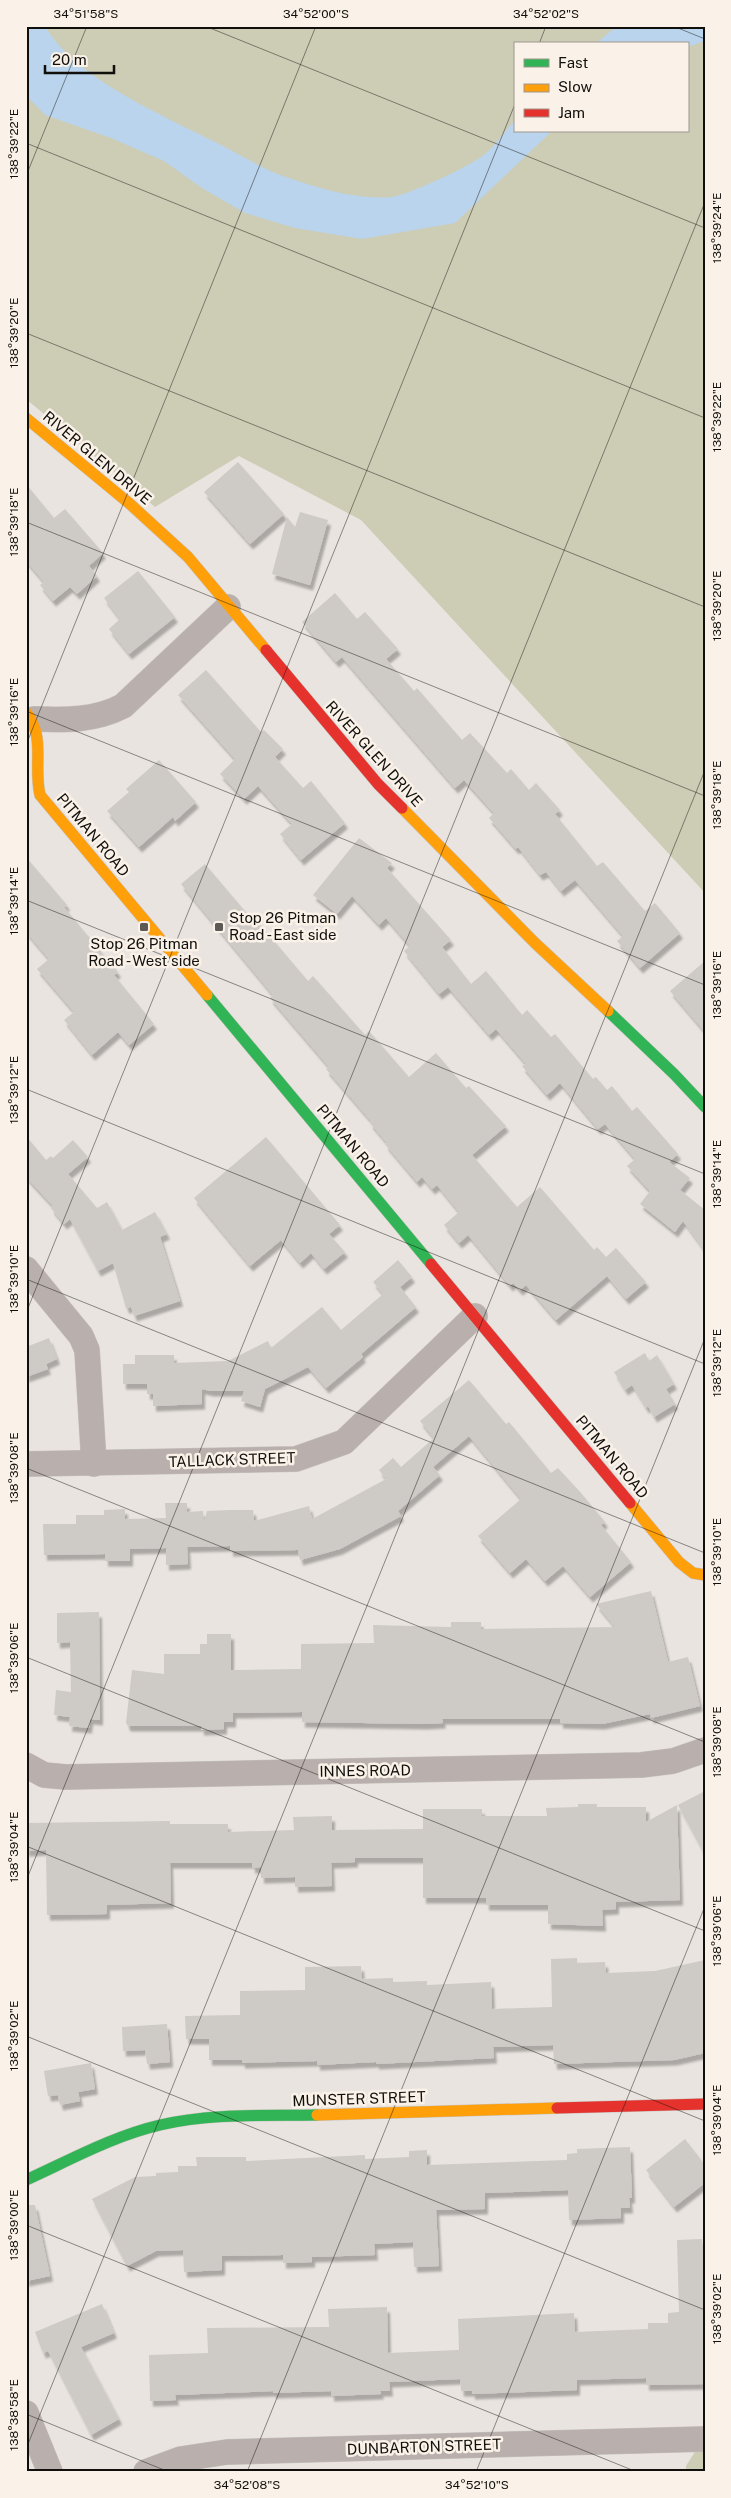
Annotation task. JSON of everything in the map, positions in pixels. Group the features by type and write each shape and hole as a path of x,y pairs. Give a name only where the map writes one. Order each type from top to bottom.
{"street":[{"name":"RIVER GLEN DRIVE","path":"26,418 130,504 188,557 378,784 535,943 674,1074 705,1108"},
{"path":"30,716 90,718 108,714 123,706 228,607"},
{"name":"PITMAN ROAD","path":"30,716 40,745 36,775 40,795 679,1562 693,1573 705,1575"},
{"path":"26,1269 81,1336 87,1350 94,1464"},
{"name":"TALLACK STREET","path":"26,1464 296,1459 344,1442 475,1316"},
{"name":"INNES ROAD","path":"26,1765 44,1775 66,1777 622,1765 673,1761 705,1750"},
{"name":"MUNSTER STREET","path":"26,2180 127,2136 151,2127 178,2122 245,2117 705,2104"},
{"path":"26,2413 50,2472"},
{"name":"DUNBARTON STREET","path":"146,2472 181,2459 227,2452 705,2439"}],"green space":[{"path":"26,26 705,26 705,893 361,520 239,456 155,507 26,399"},
{"path":"698,2447 705,2447 705,2472 686,2472 686,2466"}],"water":[{"path":"26,26 45,26 59,45 78,63 100,80 150,109 280,175 327,190 366,197 392,197 400,195 455,172 485,154 514,121 514,132 551,132 455,223 362,239 295,228 245,213 202,188 164,161 111,138 45,115 26,95"},
{"path":"617,26 705,26 705,41 688,47 688,42 597,42"}],"building":[{"path":"238,462 284,514 250,544 204,492"},
{"path":"26,484 54,518 65,509 103,553 89,566 97,576 77,594 70,587 53,601 40,585 44,582 26,561"},
{"path":"300,512 328,520 310,585 272,574 287,517 295,527"},
{"path":"138,571 175,617 129,654 109,629 120,619 104,598"},
{"path":"335,593 357,619 365,612 398,649 386,659 414,691 417,688 462,740 470,733 507,773 511,769 529,790 536,783 560,810 555,814 597,866 603,862 645,911 655,903 680,933 640,968 617,941 623,936 575,880 561,891 546,872 540,875 518,847 516,849 489,818 494,813 464,780 455,788 342,657 336,662 302,622"},
{"path":"206,670 261,732 264,730 283,749 275,757 303,788 311,781 345,823 301,860 280,834 292,824 258,786 244,799 220,774 235,759 178,695"},
{"path":"159,760 196,802 175,821 173,817 139,847 107,811 129,792 126,789"},
{"path":"359,838 392,863 387,868 451,940 442,947 471,984 486,971 522,1015 527,1010 551,1037 555,1034 593,1079 596,1077 607,1090 612,1086 632,1111 637,1107 678,1154 669,1162 690,1178 680,1190 705,1210 705,1251 683,1221 675,1232 640,1204 650,1191 627,1166 635,1159 605,1124 598,1129 560,1083 547,1095 522,1066 526,1064 496,1029 489,1035 448,987 439,994 404,951 410,946 386,918 379,925 352,896 337,914 313,895"},
{"path":"26,857 67,905 64,907 118,972 114,975 154,1024 129,1045 118,1032 92,1055 64,1020 74,1012 37,969 49,959 26,932"},
{"path":"205,864 250,917 252,915 308,981 313,976 365,1035 369,1031 409,1077 436,1053 466,1088 469,1086 506,1126 472,1155 517,1207 540,1187 594,1250 597,1247 606,1257 616,1248 646,1282 626,1299 607,1276 556,1320 526,1285 520,1290 513,1283 510,1286 468,1235 459,1243 444,1225 459,1212 437,1185 432,1189 422,1177 417,1182 385,1144 387,1143 370,1123 371,1121 326,1069 329,1067 270,998 273,995 181,884"},
{"path":"705,961 705,1032 670,991"},
{"path":"26,1136 46,1160 51,1156 53,1158 73,1140 88,1157 68,1174 97,1208 107,1202 122,1230 155,1212 167,1234 160,1237 180,1301 134,1316 131,1307 126,1308 113,1263 98,1271 70,1219 64,1224 51,1208 53,1206 26,1177"},
{"path":"266,1137 340,1225 329,1234 345,1252 324,1269 311,1253 300,1263 281,1240 250,1266 194,1198"},
{"path":"398,1260 412,1277 400,1287 416,1307 361,1354 363,1357 326,1388 308,1367 265,1389 260,1407 241,1401 244,1391 211,1391 202,1389 202,1404 153,1406 153,1394 147,1394 147,1384 123,1384 123,1364 135,1364 135,1355 174,1355 174,1363 228,1361 268,1341 271,1348 322,1307 341,1330 383,1294 373,1282"},
{"path":"49,1338 57,1359 46,1364 48,1369 26,1377 26,1347"},
{"path":"645,1353 649,1361 657,1355 674,1384 666,1389 675,1404 654,1417 632,1385 625,1390 614,1372"},
{"path":"469,1380 506,1424 509,1422 551,1473 558,1468 581,1493 605,1522 601,1525 631,1562 590,1597 563,1566 545,1581 526,1559 510,1573 478,1536 521,1499 469,1436 433,1467 440,1475 398,1511 401,1516 340,1549 300,1560 298,1550 230,1551 230,1546 187,1547 188,1564 166,1565 166,1548 130,1549 130,1561 105,1561 105,1554 44,1555 43,1524 76,1524 76,1515 104,1515 104,1510 125,1509 125,1519 166,1518 165,1503 187,1503 187,1512 203,1511 204,1522 207,1511 253,1510 254,1521 309,1506 312,1519 386,1479 379,1470 393,1458 401,1467 434,1438 420,1421"},
{"path":"651,1591 668,1662 688,1657 700,1706 651,1718 650,1714 602,1724 560,1723 560,1719 442,1719 443,1723 425,1724 302,1722 302,1712 233,1713 233,1722 224,1722 224,1729 201,1730 201,1726 128,1726 126,1723 132,1670 164,1674 164,1654 200,1654 200,1644 207,1644 207,1634 231,1634 231,1670 301,1669 301,1644 374,1643 373,1625 451,1627 451,1622 481,1622 481,1629 615,1627 596,1604"},
{"path":"99,1612 100,1720 90,1719 89,1728 69,1726 70,1717 54,1715 56,1690 71,1692 70,1642 57,1643 57,1613"},
{"path":"705,1791 705,1855 678,1805"},
{"path":"578,1804 597,1804 597,1807 646,1807 646,1822 677,1805 680,1900 616,1902 616,1909 602,1910 603,1926 548,1924 548,1905 486,1905 486,1898 423,1898 423,1858 355,1858 355,1862 331,1863 332,1886 295,1887 295,1877 261,1878 261,1867 252,1868 252,1863 170,1863 171,1903 107,1905 107,1914 47,1915 46,1850 26,1851 26,1823 170,1821 170,1824 228,1824 228,1832 294,1830 293,1817 332,1816 332,1830 423,1829 423,1809 482,1809 482,1816 547,1816 546,1808 578,1807"},
{"path":"577,1958 577,1963 605,1962 606,1973 655,1971 705,1960 705,2053 674,2060 554,2064 553,2045 493,2047 494,2058 376,2064 376,2062 317,2065 317,2061 242,2063 242,2060 209,2060 209,2039 186,2039 185,2016 240,2015 240,1991 305,1990 305,1967 361,1966 362,1979 393,1978 393,1982 427,1981 427,1985 491,1982 492,2009 552,2007 551,1959"},
{"path":"167,2024 170,2062 147,2064 145,2050 123,2051 122,2027"},
{"path":"91,2063 95,2089 78,2092 80,2101 60,2105 58,2095 48,2096 44,2071"},
{"path":"685,2139 705,2165 705,2183 674,2207 646,2170"},
{"path":"630,2147 632,2198 629,2198 630,2208 621,2208 621,2218 569,2220 568,2190 485,2193 485,2209 436,2210 439,2266 414,2267 413,2242 374,2244 375,2255 312,2257 312,2262 283,2263 283,2255 222,2256 222,2270 184,2272 183,2250 156,2251 127,2266 92,2199 135,2177 156,2176 156,2173 178,2172 178,2166 197,2166 196,2157 246,2157 246,2161 365,2155 365,2159 409,2157 409,2151 427,2150 427,2165 567,2160 567,2154 577,2153 577,2149"},
{"path":"26,2205 35,2205 50,2276 26,2281"},
{"path":"702,2239 703,2249 705,2249 705,2384 646,2385 646,2378 577,2380 577,2390 472,2394 472,2391 461,2391 460,2379 389,2382 390,2391 380,2391 381,2394 331,2396 331,2391 273,2393 273,2391 175,2395 176,2400 150,2401 149,2355 208,2353 207,2328 329,2327 328,2309 387,2307 388,2353 459,2350 458,2319 574,2313 575,2332 648,2329 648,2323 668,2323 668,2313 679,2312 677,2240"},
{"path":"102,2304 114,2333 81,2347 119,2419 91,2435 48,2351 43,2353 35,2332"}],"traffic: fast":[{"path":"207,995 431,1264"},
{"path":"608,1011 674,1074 705,1107"},
{"path":"26,2180 125,2135 160,2125 219,2117 317,2115"}],"traffic: slow":[{"path":"26,418 130,504 188,557 266,650"},
{"path":"26,712 36,731 40,795 207,995"},
{"path":"402,808 535,943 608,1011"},
{"path":"630,1503 679,1562 693,1573 705,1575"},
{"path":"317,2115 557,2108"}],"traffic: jam":[{"path":"266,650 378,784 402,808"},
{"path":"431,1264 630,1503"},
{"path":"557,2108 705,2104"}],"place":[{"name":"Stop 26 Pitman Road - West side","path":"144,927"},
{"name":"Stop 26 Pitman Road - East side","path":"219,927"}]}
